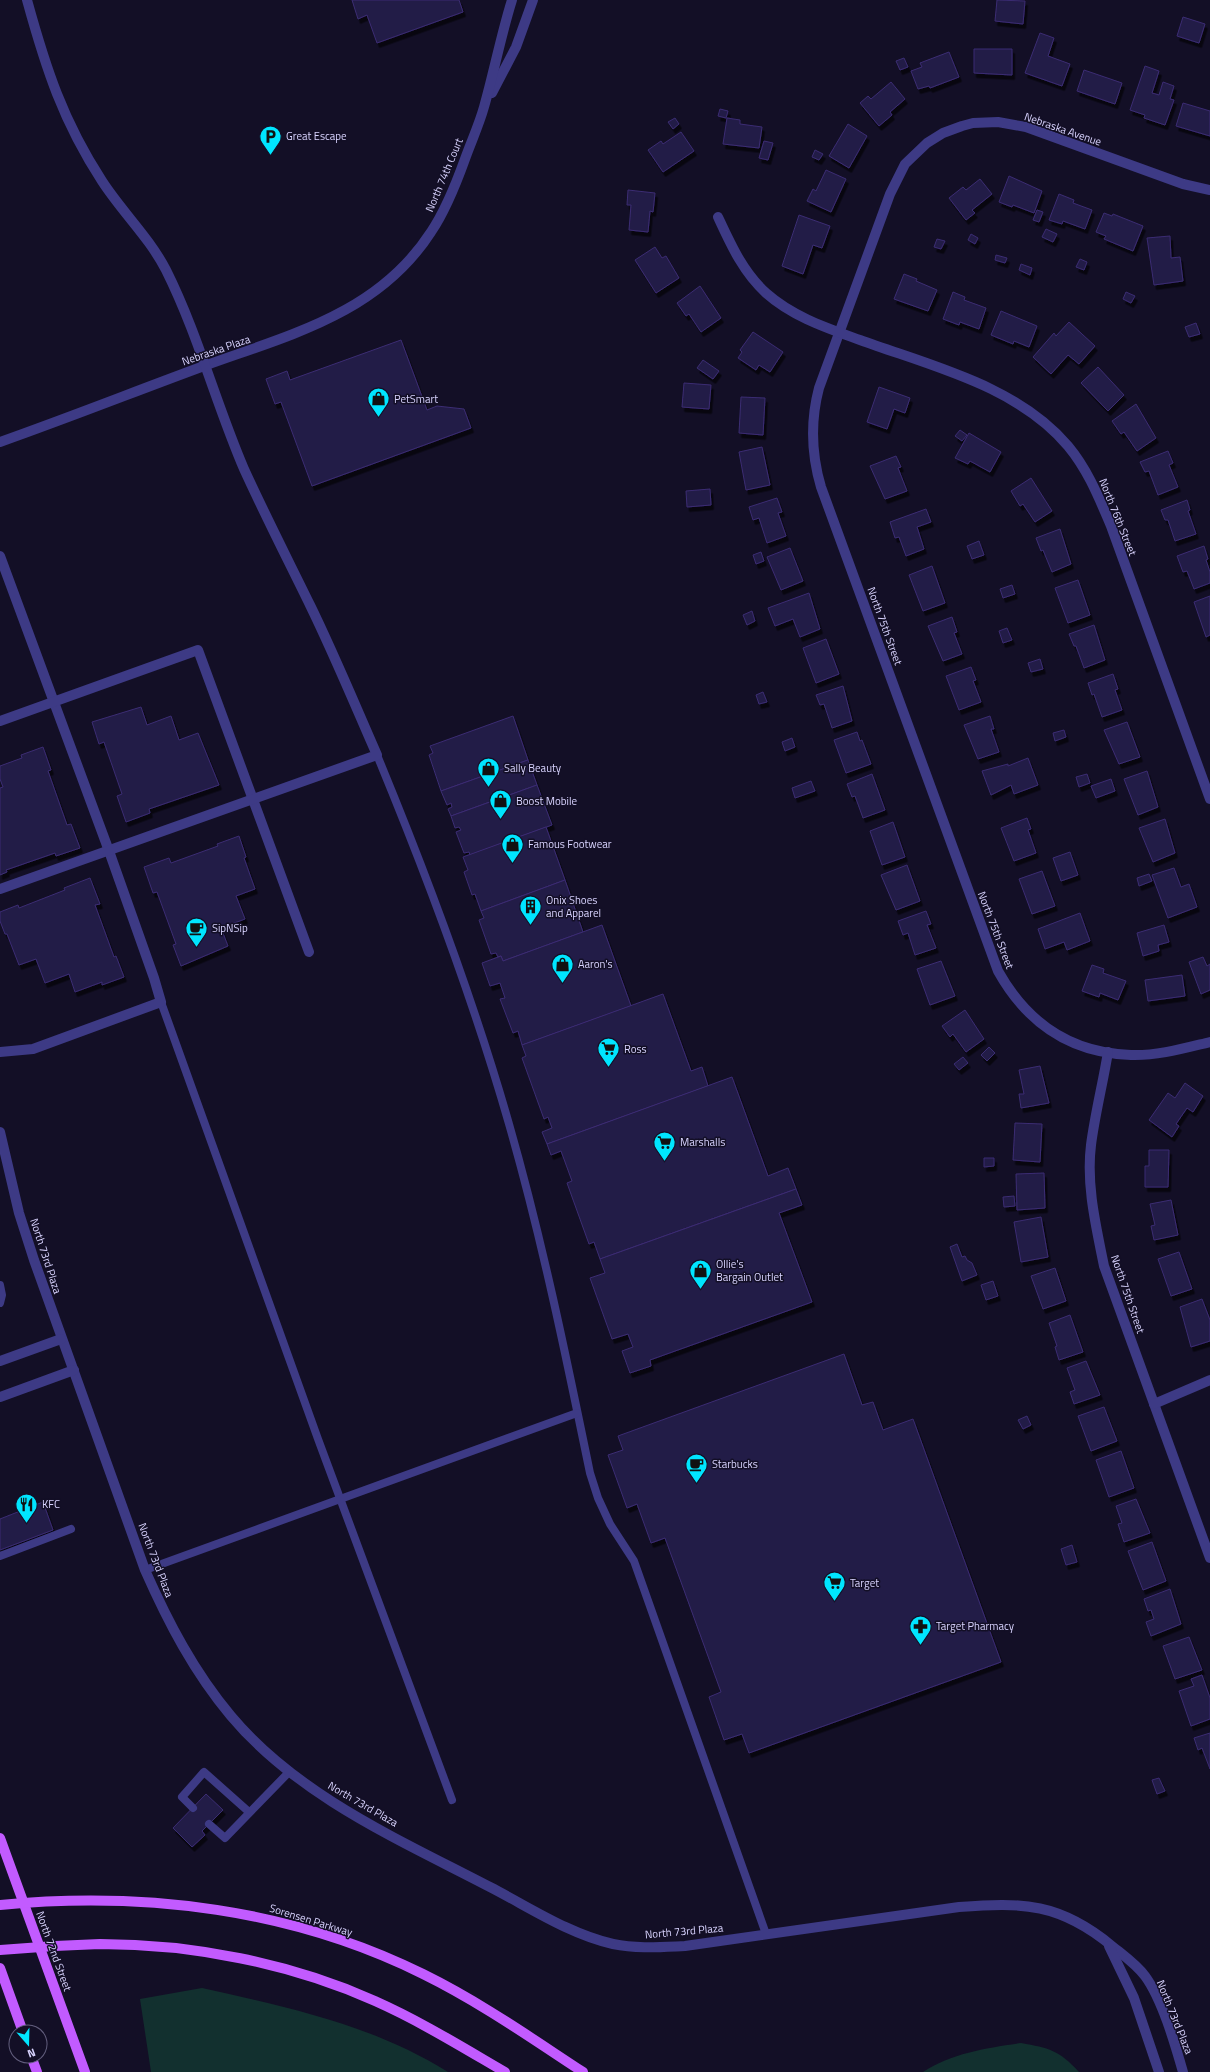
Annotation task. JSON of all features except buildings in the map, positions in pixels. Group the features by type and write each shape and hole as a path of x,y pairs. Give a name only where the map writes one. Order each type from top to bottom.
{"main road":[{"name":"North 72nd Street","path":"0,1838 85,2072"},
{"name":"Sorensen Parkway","path":"0,1905 108,1900 173,1904 247,1914 300,1927 386,1958 444,1985 476,2002 583,2072"},
{"path":"0,1950 40,1947 131,1945 209,1954 271,1966 373,2000 450,2038 505,2072"},
{"path":"0,1968 20,2024"}],"street":[{"path":"0,889 377,755 314,615 245,472 224,422 185,314 165,270 145,238 104,184 74,134 53,88 43,58 28,0"},
{"name":"North 74th Court","path":"420,247 442,214 454,188 483,109 512,0"},
{"name":"North 74th Court","path":"483,109 516,47 533,0"},
{"name":"Nebraska Avenue","path":"839,333 890,194 905,164 927,144 949,130 973,123 998,122 1026,127 1183,184 1210,190"},
{"name":"North 76th Street","path":"718,217 735,253 750,276 766,293 798,316 839,333 973,381 1011,399 1032,413 1069,448 1094,485 1111,526 1210,799"},
{"name":"Nebraska Plaza","path":"0,442 204,366 294,335 342,313 381,286 420,247"},
{"name":"North 75th Street","path":"839,333 819,388 813,410 812,439 815,468 998,971 1009,990 1041,1025 1084,1047 1108,1052 1091,1145 1091,1183 1094,1216 1104,1266 1210,1558"},
{"path":"0,556 109,851 161,1002 32,1049 0,1052"},
{"path":"0,721 198,650 309,952"},
{"path":"1108,1052 1132,1055 1163,1052 1210,1042"},
{"name":"North 73rd Plaza","path":"0,1132 19,1213 61,1339 74,1370 145,1570 175,1634 211,1690 231,1717 254,1740 290,1771 330,1799 374,1825 546,1916 613,1944 654,1948 685,1946 958,1906 1020,1905 1044,1908 1064,1915 1106,1941 1134,1964 1150,1984 1167,2024 1183,2072"},
{"path":"0,1361 61,1339"},
{"path":"0,1397 74,1370"},
{"path":"1154,1404 1210,1380"},
{"path":"1106,1941 1131,1992 1159,2072"}],"lane":[{"path":"377,755 445,926 508,1122 554,1300 590,1474 598,1498 610,1524 634,1561 766,1934"},
{"path":"161,1002 340,1498 452,1800"},
{"path":"0,1285 2,1296 0,1303"},
{"path":"145,1570 577,1413"},
{"path":"0,1556 71,1529"},
{"path":"209,1824 225,1838 290,1771"},
{"path":"193,1808 182,1797 204,1772 249,1812"}],"green space":[{"path":"202,1988 297,2011 360,2030 390,2042 448,2072 151,2072 140,1999"},
{"path":"1021,2043 1053,2051 1059,2054 1079,2072 923,2072 946,2060 970,2052"}],"place":[{"name":"Great Escape","path":"271,156"},
{"name":"PetSmart","path":"378,418"},
{"name":"Sally Beauty","path":"489,788"},
{"name":"Boost Mobile","path":"501,820"},
{"name":"Famous Footwear","path":"512,864"},
{"name":"Onix Shoes and Apparel","path":"531,926"},
{"name":"SipNSip","path":"197,948"},
{"name":"Aaron's","path":"562,984"},
{"name":"Ross","path":"608,1068"},
{"name":"Marshalls","path":"664,1162"},
{"name":"Ollie's Bargain Outlet","path":"701,1290"},
{"name":"Starbucks","path":"696,1484"},
{"name":"KFC","path":"26,1524"},
{"name":"Target","path":"834,1602"},
{"name":"Target Pharmacy","path":"920,1646"}]}
